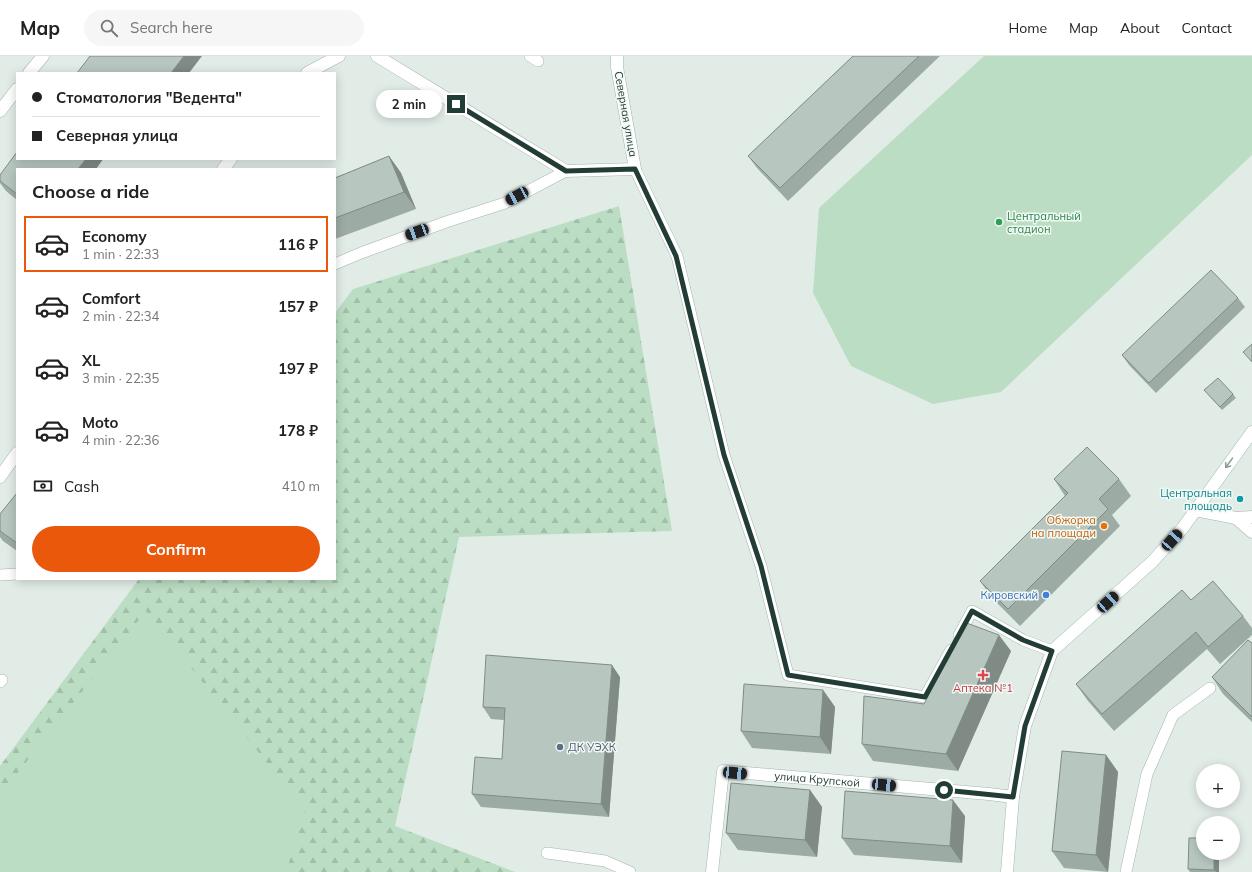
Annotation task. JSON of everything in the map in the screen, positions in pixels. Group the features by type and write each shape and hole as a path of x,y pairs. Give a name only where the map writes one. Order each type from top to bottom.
{"street":[{"path":"30,72 43,56"},
{"path":"309,72 339,56"},
{"path":"377,56 566,171"},
{"name":"Северная улица","path":"566,171 635,169 617,66 617,56"},
{"path":"0,111 16,90"},
{"path":"224,168 230,160"},
{"path":"1007,872 1013,797 1025,726 1052,651 1152,562 1182,529 1252,432"},
{"path":"0,477 16,454"},
{"path":"1195,510 1236,518 1252,517"},
{"path":"1236,518 1252,532"},
{"name":"улица Крупской","path":"712,872 723,771 1013,797"}],"lane":[{"path":"635,169 676,256 724,455 761,566 788,675 925,697 972,611 1023,640 1052,651"},
{"path":"336,264 361,252 439,224 505,203 566,171"},
{"path":"0,575 16,574"},
{"path":"1126,872 1147,774 1173,716 1210,688"},
{"path":"547,853 605,861 630,872"}],"green space":[{"name":"Центральный стадион","path":"984,56 1252,56 1252,155 1001,392 933,404 851,366 813,293 819,208"},
{"path":"619,206 672,531 459,537 395,826 515,872 0,872 0,766 138,580 336,580 336,312 353,289"},
{"path":"146,611 305,811 286,872 0,872 0,795"}],"building":[{"path":"90,56 184,56 172,72 78,72"},
{"path":"853,56 919,56 780,188 748,156"},
{"path":"16,153 16,160 85,160 79,168 16,168 16,193 0,181 0,175"},
{"path":"389,156 404,192 336,218 336,178"},
{"path":"1211,270 1238,298 1149,383 1122,355"},
{"path":"1252,344 1252,362 1243,352"},
{"path":"1218,378 1233,394 1220,407 1204,390"},
{"path":"1087,447 1119,479 1099,499 1108,509 1008,609 980,581 1068,493 1054,479"},
{"path":"16,494 16,542 0,531 0,514"},
{"path":"1213,581 1243,616 1208,647 1196,632 1102,714 1076,684 1182,590 1191,600"},
{"path":"964,622 999,635 946,754 862,744 864,696 924,704"},
{"path":"1248,640 1252,643 1252,717 1212,677"},
{"path":"486,655 612,665 601,804 472,794 475,757 502,759 505,708 483,707"},
{"path":"744,684 823,690 820,737 741,731"},
{"path":"1062,751 1106,755 1096,855 1052,851"},
{"path":"731,783 810,790 805,840 726,833"},
{"path":"845,791 953,800 950,846 842,838"},
{"path":"1189,838 1196,838 1196,860 1214,860 1214,870 1188,869"}],"place":[{"name":"Центральный стадион","path":"999,222"},
{"name":"Центральная площадь","path":"1240,499"},
{"name":"Обжорка на площади","path":"1104,526"},
{"name":"Кировский","path":"1046,595"},
{"name":"Аптека №1","path":"983,675"},
{"name":"ДК УЭХК","path":"560,747"}],"route":[{"path":"456,104 566,171 635,169 676,256 724,455 761,566 788,675 925,697 972,611 1023,640 1052,651 1025,726 1013,797 944,790"}]}
